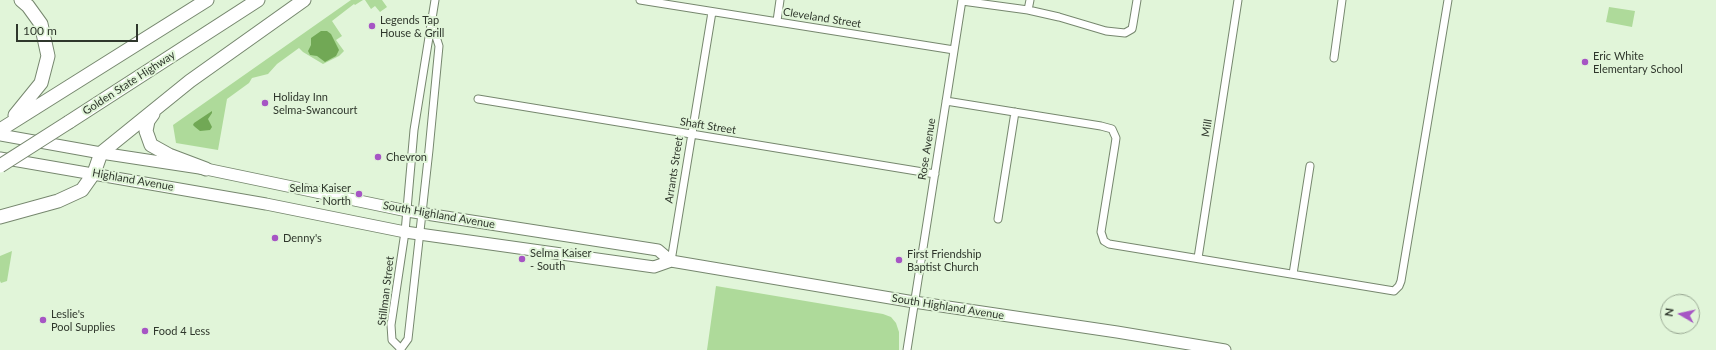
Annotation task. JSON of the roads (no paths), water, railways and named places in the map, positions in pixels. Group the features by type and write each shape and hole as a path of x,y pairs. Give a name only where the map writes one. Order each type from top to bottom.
{"highway":[{"path":"21,0 28,6 41,24 48,56 41,83 24,111"},
{"path":"0,130 24,111 208,0"},
{"name":"Golden State Highway","path":"0,166 258,0"},
{"path":"0,217 58,201 82,190 94,173 101,153 232,51 304,0"},
{"path":"158,108 148,120 146,126 147,137 151,145 169,155 206,169"}],"main road":[{"name":"Highland Avenue","path":"0,135 101,153 206,169"},
{"name":"Highland Avenue","path":"0,158 94,173 266,204"},
{"name":"South Highland Avenue","path":"206,169 422,214 658,250 671,261"},
{"name":"South Highland Avenue","path":"266,204 405,232 654,267 671,261 914,302 1117,332 1225,350"}],"street":[{"name":"Stillman Street","path":"431,22 439,46 421,234 408,339 400,350 392,340 391,325 405,232 414,130 431,22 435,0"},
{"name":"Cleveland Street","path":"640,0 954,50"},
{"path":"777,21 780,0"},
{"path":"962,0 1028,10 1059,17 1106,31 1125,33 1132,29 1134,24 1137,0"},
{"name":"Rose Avenue","path":"906,350 962,0"},
{"path":"1028,10 1030,0"},
{"name":"Mill","path":"1198,258 1238,0"},
{"path":"1334,58 1342,0"},
{"path":"946,101 1112,129 1116,138 1102,224 1102,237 1104,241 1109,244 1389,291 1397,289 1399,286 1448,0"},
{"name":"Arrants Street","path":"671,261 712,12"},
{"name":"Shaft Street","path":"478,99 934,174"},
{"path":"998,219 1015,112"},
{"path":"1293,274 1310,166"}],"place":[{"name":"Legends Tap House & Grill","path":"372,26"},
{"name":"Eric White Elementary School","path":"1585,62"},
{"name":"Holiday Inn Selma-Swancourt","path":"265,103"},
{"name":"Chevron","path":"378,157"},
{"name":"Selma Kaiser - North","path":"359,194"},
{"name":"Denny's","path":"275,238"},
{"name":"Selma Kaiser - South","path":"522,259"},
{"name":"First Friendship Baptist Church","path":"899,260"},
{"name":"Leslie's Pool Supplies","path":"43,320"},
{"name":"Food 4 Less","path":"145,331"}]}
